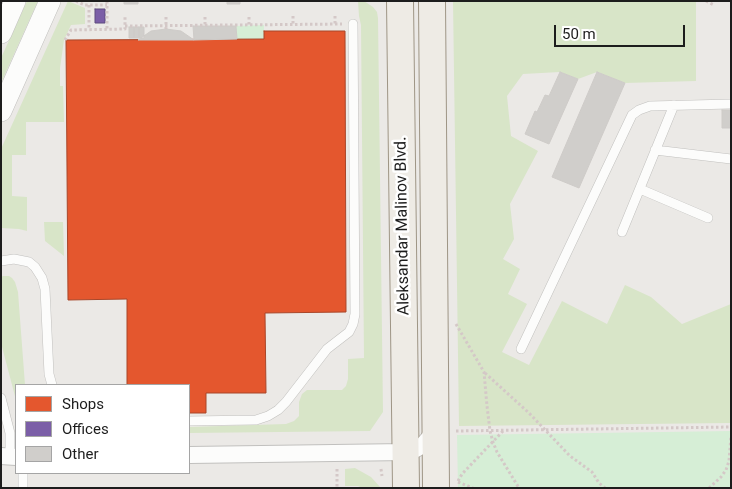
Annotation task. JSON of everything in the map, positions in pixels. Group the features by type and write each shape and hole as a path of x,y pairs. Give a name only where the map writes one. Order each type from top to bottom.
{"main road":[{"name":"Aleksandar Malinov Blvd.","path":"432,1 444,428 449,484"},
{"name":"Aleksandar Malinov Blvd.","path":"398,7 406,488"}],"street":[{"path":"1,32 15,1"},
{"path":"1,111 50,1"},
{"path":"190,455 406,452 423,445 429,438 444,428"}],"lane":[{"path":"190,421 256,420 273,413 286,402 327,349 349,332 353,324 355,314 353,24"},
{"path":"521,349 632,116 639,110 650,106 731,104"},
{"path":"622,232 674,105"},
{"path":"655,150 731,159"},
{"path":"640,188 708,218"},
{"path":"1,261 14,259 29,262 35,266 42,278 45,289 49,374 52,384"},
{"path":"1,398 10,433 9,457"},
{"path":"23,474 23,488"}],"path":[{"path":"76,1 87,4 107,3 107,29"},
{"path":"706,1 714,5"},
{"path":"87,4 89,29"},
{"path":"293,16 293,24"},
{"path":"335,16 335,24"},
{"path":"65,40 71,30 125,29 125,17"},
{"path":"166,17 166,27"},
{"path":"205,17 205,25"},
{"path":"249,17 249,25"},
{"path":"300,24 300,31"},
{"path":"125,26 353,24"},
{"path":"456,323 484,372 514,398 570,456 592,472 599,483 605,488"},
{"path":"484,372 490,431 493,442 519,488"},
{"path":"444,428 490,431 731,427"},
{"path":"449,484 462,474 504,430"},
{"path":"709,488 726,470 729,462 731,436"},
{"path":"337,463 337,488"},
{"path":"381,469 382,476"},
{"path":"449,484 473,488"}],"green space":[{"path":"27,1 38,1 1,83 1,58"},
{"path":"68,1 85,8 85,24 71,25 64,40 60,68 60,86 63,86 64,122 26,122 26,155 12,155 12,196 27,197 27,231 1,228 1,149"},
{"path":"358,1 364,1 373,7 377,12 378,18 383,412 370,431 190,433 190,427 286,424 294,421 299,416 299,402 302,394 307,390 342,390 346,386 348,379 348,359 364,358 361,25"},
{"path":"453,1 696,1 696,81 625,83 597,72 578,79 560,72 523,74 507,96 511,136 538,151 510,204 514,239 503,259 520,269 508,294 527,304 502,352 529,365 562,301 607,324 625,285 651,297 682,324 731,304 731,423 459,426"},
{"path":"264,25 264,39 237,39 236,26"},
{"path":"44,222 63,222 64,256 45,241"},
{"path":"9,276 12,278 18,292 25,384 15,384 15,396 1,343 1,277"},
{"path":"731,431 731,488 458,488 457,435"},
{"path":"355,468 371,477 381,488 345,486 345,469"}],"building: Shops":[{"path":"264,31 345,31 346,312 265,313 266,393 206,393 206,413 190,413 190,384 127,384 127,299 68,300 66,40 264,39"}],"building: Offices":[{"path":"95,9 105,9 105,23 95,23"}],"building: Other":[{"path":"124,1 138,1 138,4 124,4"},
{"path":"227,1 240,1 240,4 227,4"},
{"path":"193,26 236,26 237,39 194,40"},
{"path":"129,27 134,27 134,38 129,38"},
{"path":"134,27 139,27 139,38 134,38"},
{"path":"139,27 144,27 144,38 139,38"},
{"path":"166,29 181,31 194,40 138,40 151,31"},
{"path":"560,72 578,79 549,144 525,134 535,111 537,112 545,95 549,96"},
{"path":"597,72 625,83 579,188 552,177"},
{"path":"722,110 731,110 731,128 722,128"}]}
